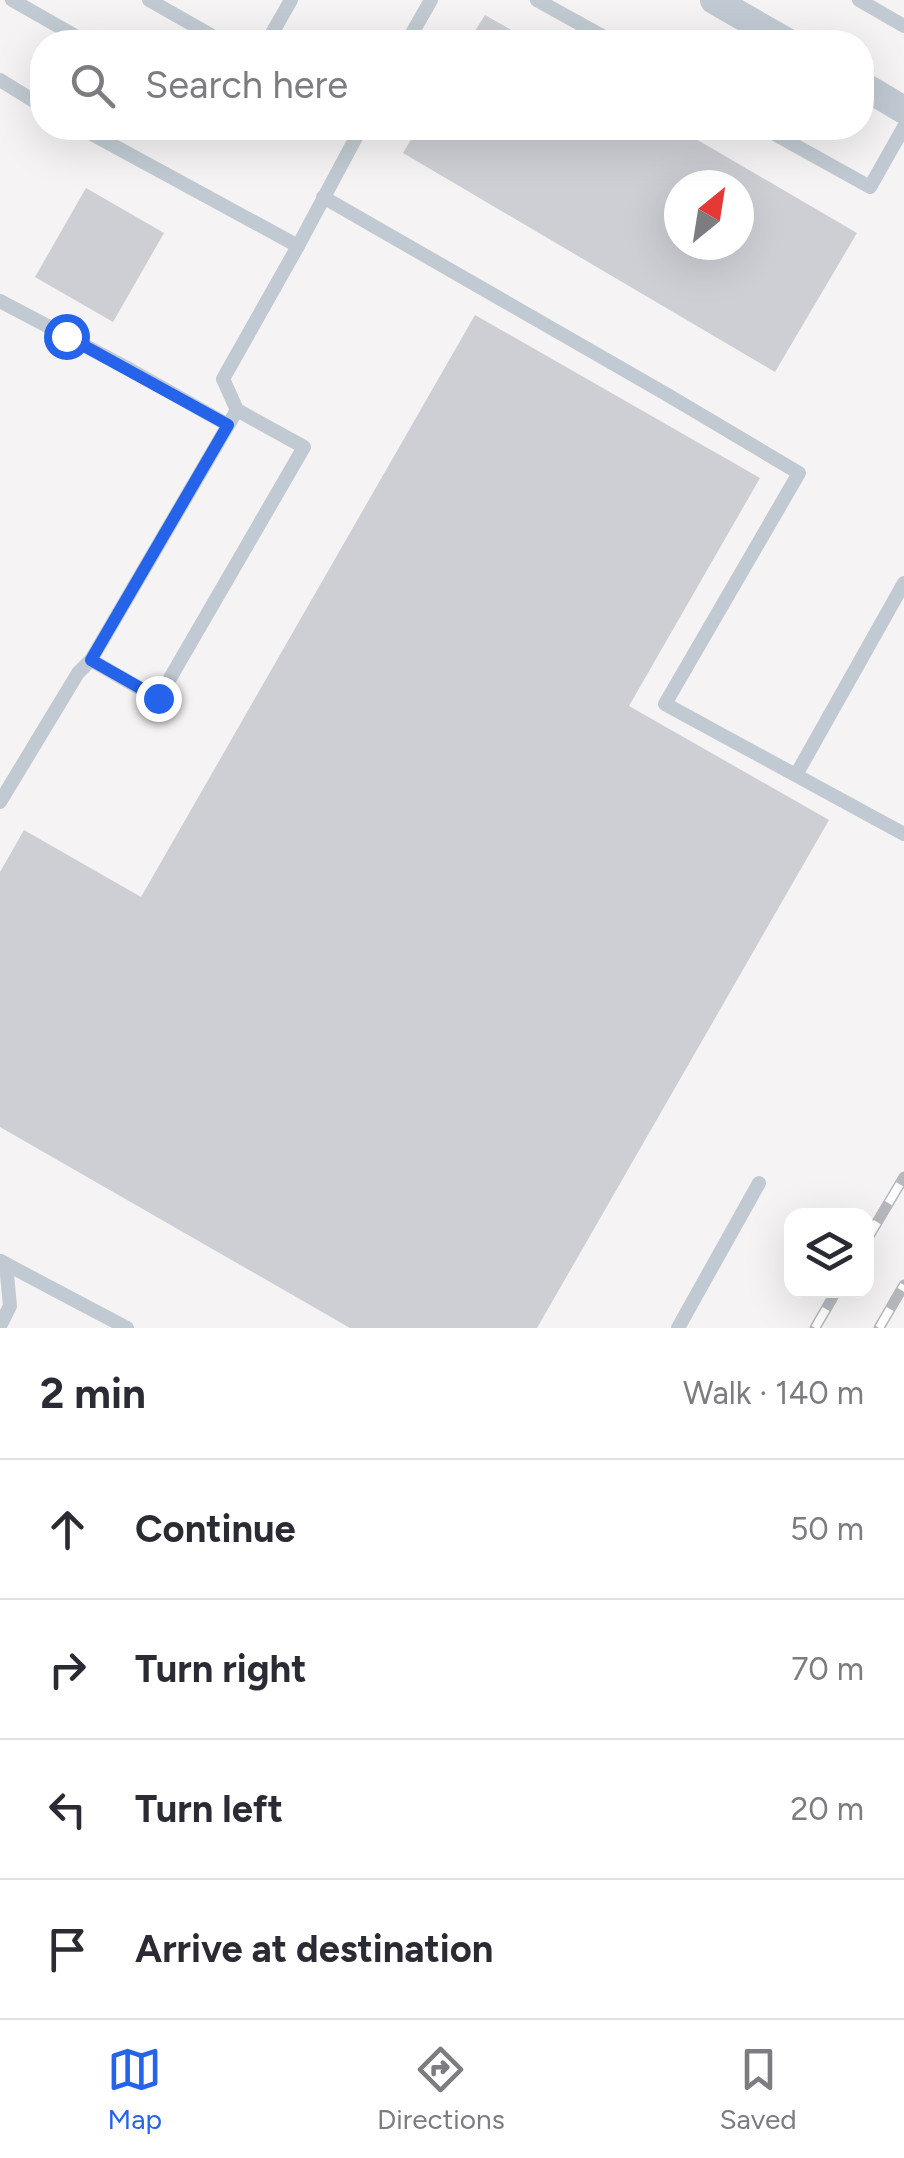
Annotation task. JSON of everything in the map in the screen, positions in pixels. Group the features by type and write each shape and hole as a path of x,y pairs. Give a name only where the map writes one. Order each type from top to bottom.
{"street":[{"path":"714,0 766,30"},
{"path":"874,92 904,110"}],"lane":[{"path":"12,0 65,30"},
{"path":"149,0 202,30"},
{"path":"274,30 291,0"},
{"path":"415,30 431,0"},
{"path":"538,0 592,30"},
{"path":"859,0 904,26"},
{"path":"0,80 30,99"},
{"path":"786,140 870,186 904,127"},
{"path":"103,140 298,246"},
{"path":"91,660 158,698 304,447 237,410 224,380 354,140"},
{"path":"323,197 800,473 665,704 904,834"},
{"path":"0,301 228,425"},
{"path":"0,802 78,674 91,660 237,410"},
{"path":"796,775 904,582"},
{"path":"678,1328 759,1183"},
{"path":"0,1326 10,1306 3,1262"},
{"path":"3,1262 127,1328"}],"building":[{"path":"485,15 511,30 476,30"},
{"path":"411,140 698,140 749,170 664,170 664,260 754,260 754,173 857,233 775,372 403,153"},
{"path":"86,188 164,233 113,322 35,277"},
{"path":"475,315 760,478 629,706 829,820 537,1328 350,1328 0,1127 0,872 24,830 141,897"}],"railway":[{"path":"874,1228 904,1177"},
{"path":"879,1328 904,1285"},
{"path":"815,1328 832,1298"}],"route":[{"path":"66,336 228,425 91,660 158,698"}]}
